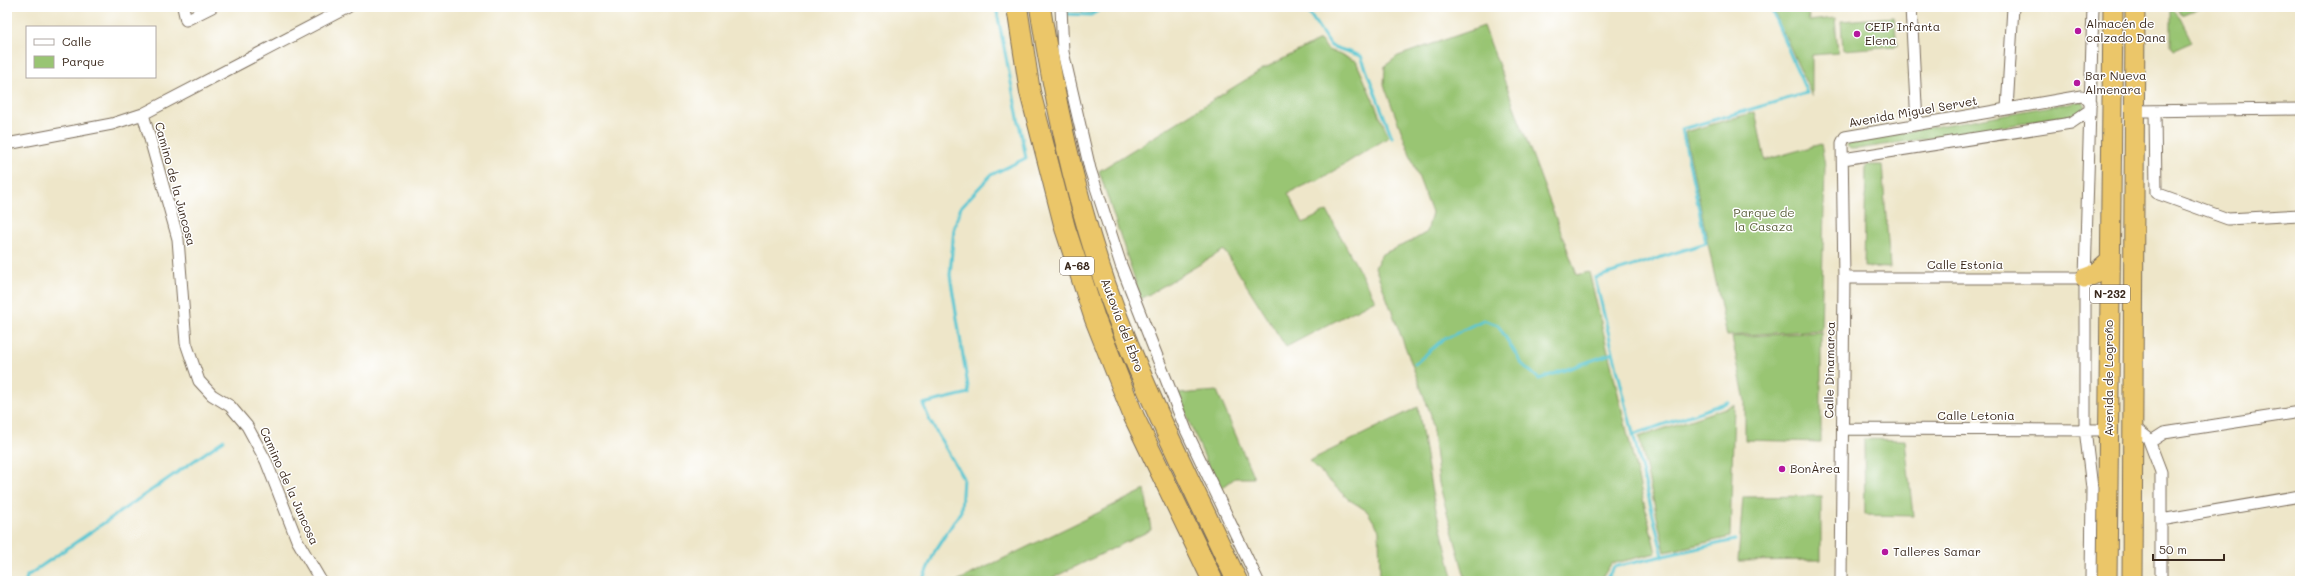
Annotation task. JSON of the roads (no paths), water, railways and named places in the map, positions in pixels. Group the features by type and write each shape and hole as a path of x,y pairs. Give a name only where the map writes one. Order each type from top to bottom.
{"highway":[{"name":"Autovía del Ebro","path":"1017,7 1030,92 1065,228 1095,319 1134,417 1213,581"},
{"name":"Autovía del Ebro","path":"1040,7 1053,89 1086,221 1116,314 1155,409 1237,581"},
{"name":"Avenida de Logroño","path":"2132,581 2134,427 2134,111 2136,7"},
{"name":"Avenida de Logroño","path":"2108,581 2099,540 2109,430 2111,11"},
{"path":"2085,278 2093,275 2110,260"},
{"path":"2085,278 2110,296"}],"street":[{"path":"183,7 186,20 212,7"},
{"path":"7,144 112,124 143,114 348,7"},
{"path":"1061,7 1063,52 1090,169 1121,265 1186,430 1258,581"},
{"path":"1911,7 1918,124"},
{"path":"2007,109 2013,7"},
{"path":"2091,581 2099,540 2085,429 2085,278 2093,7"},
{"name":"Avenida Miguel Servet","path":"1842,159 1842,143 1845,137 2081,96 2086,97 2090,106"},
{"path":"1842,159 2071,123 2090,106"},
{"path":"2134,111 2300,109"},
{"path":"2155,110 2156,193 2228,219 2300,216"},
{"name":"Camino de la Juncosa","path":"143,114 178,239 186,343 199,381 212,395 230,406 247,426 266,461 298,540 321,581"},
{"path":"2071,123 2090,132"},
{"name":"Calle Dinamarca","path":"1842,159 1844,278 1842,581"},
{"name":"Calle Estonia","path":"1844,278 2085,278"},
{"path":"2150,442 2164,433 2300,412"},
{"path":"2134,427 2148,438 2161,472 2161,581"},
{"name":"Calle Letonia","path":"1842,429 2109,430"},
{"path":"2161,520 2300,496"}],"waterway":[{"path":"922,581 935,551 961,511 963,478 930,421 923,404 969,393 950,275 954,228 961,207 991,175 1026,158 996,7"},
{"path":"1066,14 1091,15 1105,7"},
{"path":"1305,7 1331,46 1361,56 1392,137"},
{"path":"1663,556 1595,278 1706,243 1682,129 1807,93 1770,7"},
{"path":"1415,364 1441,341 1483,320 1498,325 1522,364 1539,379 1613,353"},
{"path":"1633,435 1728,402"},
{"path":"26,581 27,576 224,440"},
{"path":"1605,581 1614,567 1735,540"}],"place":[{"name":"Almacén de calzado Dana","path":"2078,31"},
{"name":"CEIP Infanta Elena","path":"1857,34"},
{"name":"Bar Nueva Almenara","path":"2077,83"},
{"name":"BonÀrea","path":"1782,469"},
{"name":"Talleres Samar","path":"1885,552"}],"park label":[{"name":"Parque de la Casaza","path":"1764,220"}]}
